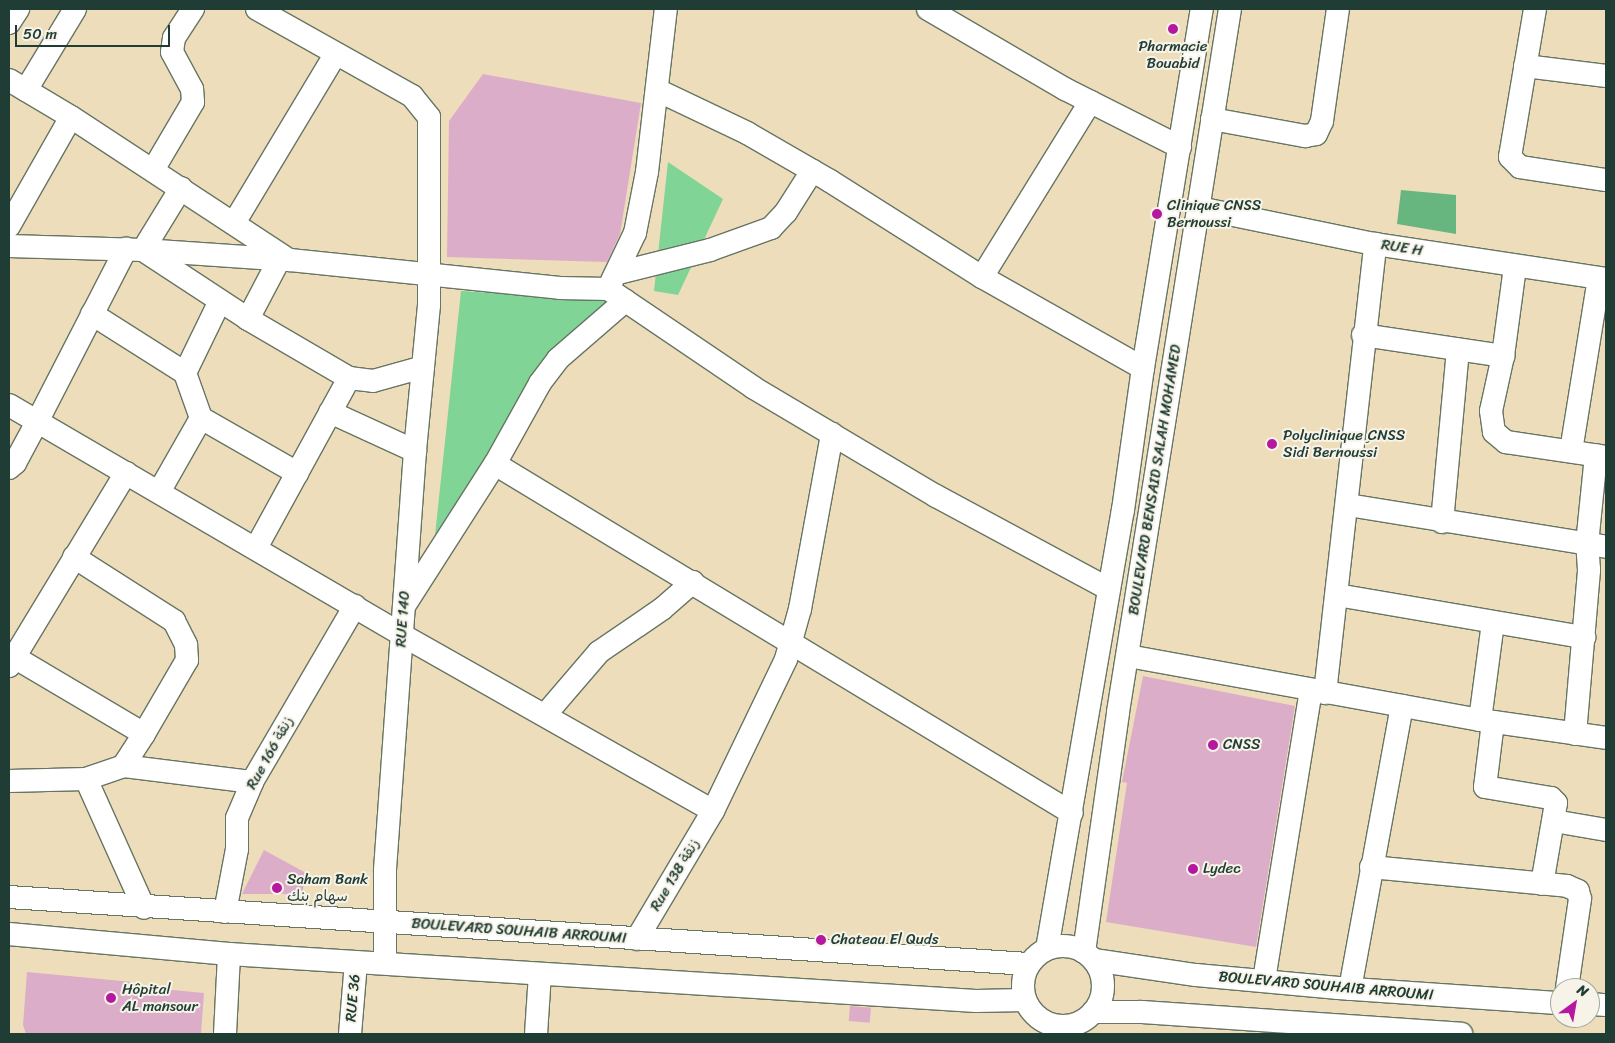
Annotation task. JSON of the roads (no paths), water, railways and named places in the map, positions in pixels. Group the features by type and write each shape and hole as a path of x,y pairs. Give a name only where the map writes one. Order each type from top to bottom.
{"street":[{"path":"9,23 18,9"},
{"path":"74,9 17,85 71,116 234,223 285,260"},
{"path":"153,170 193,102 192,89 172,52 174,38 193,9"},
{"name":"RUE 140","path":"257,9 412,96 426,110 430,139 430,275 402,635 384,922 385,963"},
{"path":"404,606 495,464 540,383 617,287 635,234 648,172 666,9"},
{"path":"928,9 1090,102 1180,147"},
{"name":"BOULEVARD BENSAID SALAH MOHAMED","path":"1047,949 1072,813 1109,589 1202,9"},
{"name":"BOULEVARD BENSAID SALAH MOHAMED","path":"1089,956 1128,656 1230,9"},
{"path":"1212,119 1305,136 1316,134 1322,120 1338,9"},
{"path":"1535,9 1510,154 1512,160 1520,167 1606,180"},
{"path":"234,223 335,54"},
{"path":"1525,66 1606,76"},
{"path":"657,90 718,117 812,171 982,277 1143,368"},
{"path":"982,277 1090,102"},
{"path":"9,226 71,116"},
{"path":"9,246 135,250 285,260 560,288 617,287 674,260 772,228 786,212 812,171"},
{"path":"9,468 15,463 92,314 135,250 181,188"},
{"name":"RUE H","path":"1198,208 1374,244 1602,279"},
{"path":"1264,980 1337,595 1348,505 1363,335 1374,244"},
{"path":"135,250 349,378 373,381 423,367"},
{"path":"248,319 285,260"},
{"path":"1515,267 1490,423 1496,436 1506,442 1601,456 1596,546 1589,570 1574,734"},
{"path":"1570,451 1602,279"},
{"path":"617,287 710,360 936,496 1109,589"},
{"path":"185,373 220,301"},
{"path":"92,314 185,373 201,418 297,473"},
{"path":"1363,335 1502,356"},
{"path":"1442,522 1458,350"},
{"path":"256,548 349,378"},
{"path":"9,405 402,635 713,811"},
{"path":"330,412 415,451"},
{"path":"159,492 201,418"},
{"name":"Rue 138 زنقة","path":"637,939 713,811 777,682 792,641 832,434"},
{"path":"495,464 792,641 1072,813"},
{"path":"126,473 74,557 17,631 11,662 144,734"},
{"path":"1348,505 1596,546"},
{"path":"74,557 174,621 186,645 187,660 123,766"},
{"path":"545,715 599,652 662,610 693,582"},
{"path":"1337,595 1584,637"},
{"name":"Rue 166 زنقة","path":"225,912 237,849 237,818 252,782 355,606"},
{"path":"1493,623 1486,721 1485,787 1551,798 1556,803 1542,884"},
{"path":"1128,656 1486,721 1606,738"},
{"path":"1350,989 1402,706"},
{"path":"9,781 86,779 123,766 252,782"},
{"path":"86,779 144,908"},
{"path":"1554,821 1606,830"},
{"path":"1371,867 1542,884 1578,891 1580,899 1568,978"},
{"name":"BOULEVARD SOUHAIB ARROUMI","path":"9,897 144,908 1029,964"},
{"path":"9,934 229,954 976,1001 1069,1030 1093,1012 1103,987 1089,956 1066,946 1047,949 1029,964 1023,981 1032,1017"},
{"path":"225,1034 229,954"},
{"name":"BOULEVARD SOUHAIB ARROUMI","path":"1089,956 1196,975 1350,989 1550,1002"},
{"name":"RUE 36","path":"350,1034 356,962"},
{"path":"536,1034 540,974"},
{"path":"1093,1012 1142,1012 1461,1034"}],"place":[{"name":"Pharmacie Bouabid","path":"1173,29"},
{"name":"Clinique CNSS Bernoussi","path":"1157,214"},
{"name":"Polyclinique ِCNSS Sidi Bernoussi","path":"1272,444"},
{"name":"CNSS","path":"1213,745"},
{"name":"Lydec","path":"1193,869"},
{"name":"Saham Bank سهام بنك","path":"277,888"},
{"name":"Chateau El Quds","path":"821,940"},
{"name":"Hôpital AL mansour","path":"111,998"}]}
